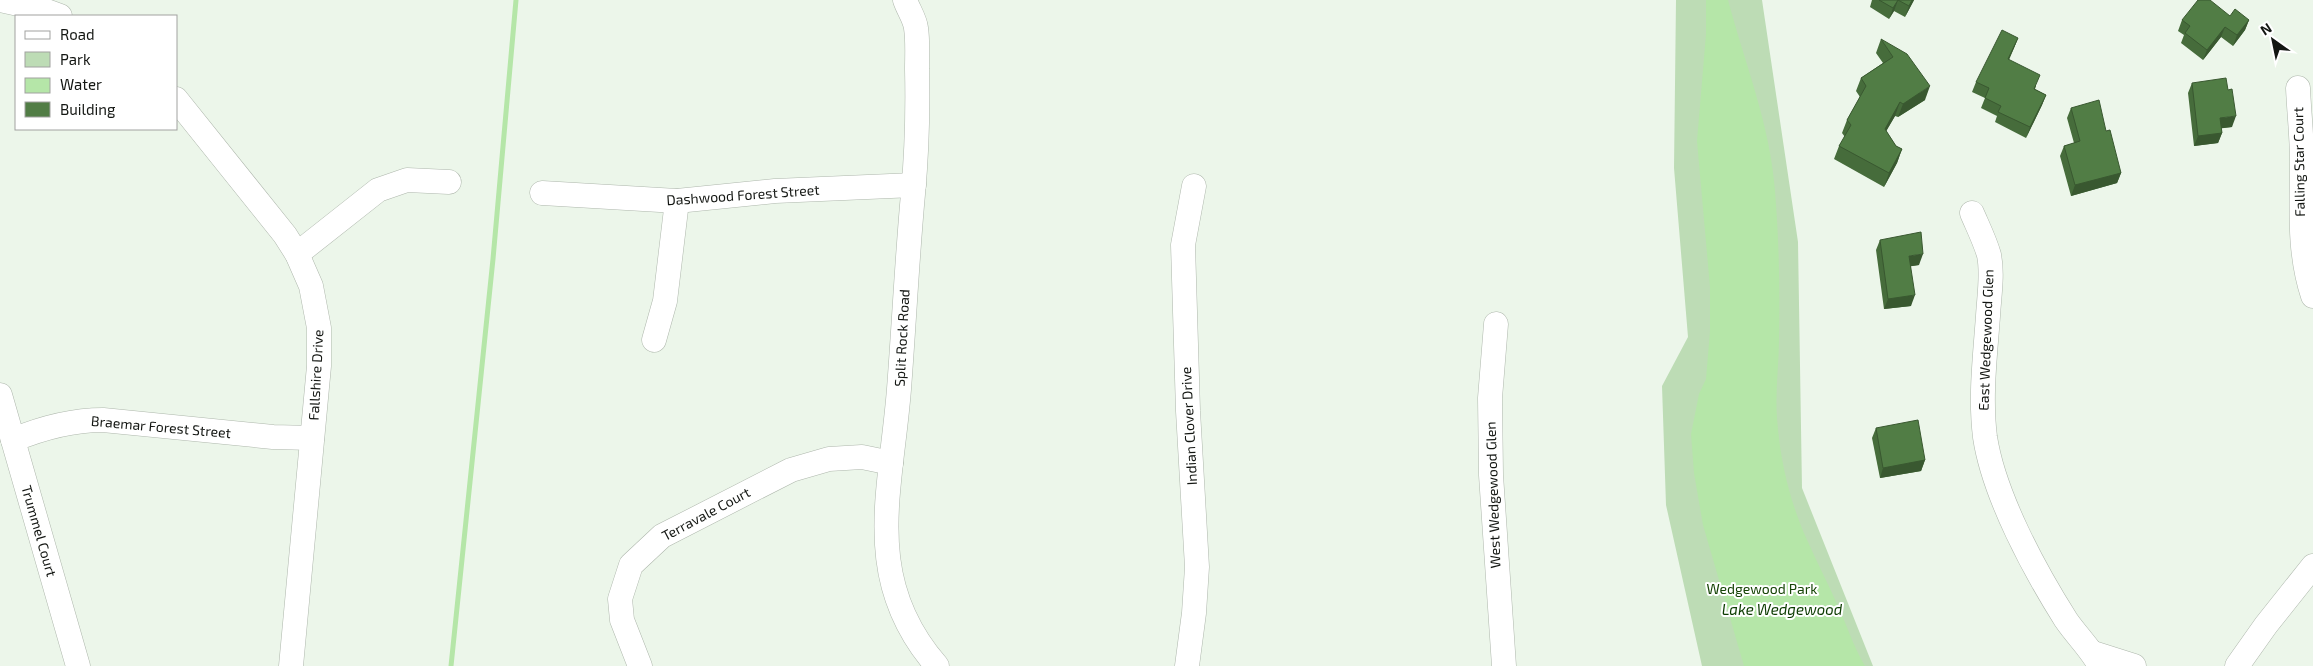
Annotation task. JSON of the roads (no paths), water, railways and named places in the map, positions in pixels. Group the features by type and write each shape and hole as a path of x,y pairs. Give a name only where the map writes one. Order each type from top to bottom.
{"street":[{"path":"0,0 49,8"},
{"name":"Split Rock Road","path":"905,0 916,26 919,130 907,252 899,390 885,516 888,558 895,592 904,621 920,647 937,666"},
{"name":"Falling Star Court","path":"2298,88 2302,160 2301,239 2307,279 2313,296"},
{"name":"Fallshire Drive","path":"178,101 285,235 297,254 311,286 319,328 319,366 291,666"},
{"path":"297,254 378,190 407,180 449,182"},
{"name":"Dashwood Forest Street","path":"542,193 677,201 775,191 914,185"},
{"name":"Indian Clover Drive","path":"1187,666 1191,653 1197,567 1188,412 1183,245 1194,186"},
{"path":"654,340 665,300 677,201"},
{"name":"East Wedgewood Glen","path":"1972,213 1989,256 1990,293 1981,402 1986,439 1994,473 2018,534 2067,621 2096,659 2134,666"},
{"name":"West Wedgewood Glen","path":"1496,324 1490,398 1491,475 1504,666"},
{"name":"Trummel Court","path":"0,395 78,666"},
{"name":"Braemar Forest Street","path":"13,440 60,424 82,420 103,420 273,437 312,438"},
{"name":"Terravale Court","path":"640,666 622,620 620,599 631,565 662,536 791,470 829,459 862,458 891,463"},
{"path":"2237,666 2266,625 2313,566"}],"water":[{"name":"Lake Wedgewood","path":"1706,0 1728,0 1768,142 1775,191 1778,246 1778,434 1787,482 1811,550 1865,666 1744,666 1703,525 1694,473 1691,434 1699,394 1706,379 1710,331 1710,287 1697,141 1706,34"}],"waterway":[{"path":"451,666 493,259 516,0"}],"park label":[{"name":"Wedgewood Park","path":"1762,589"}]}
